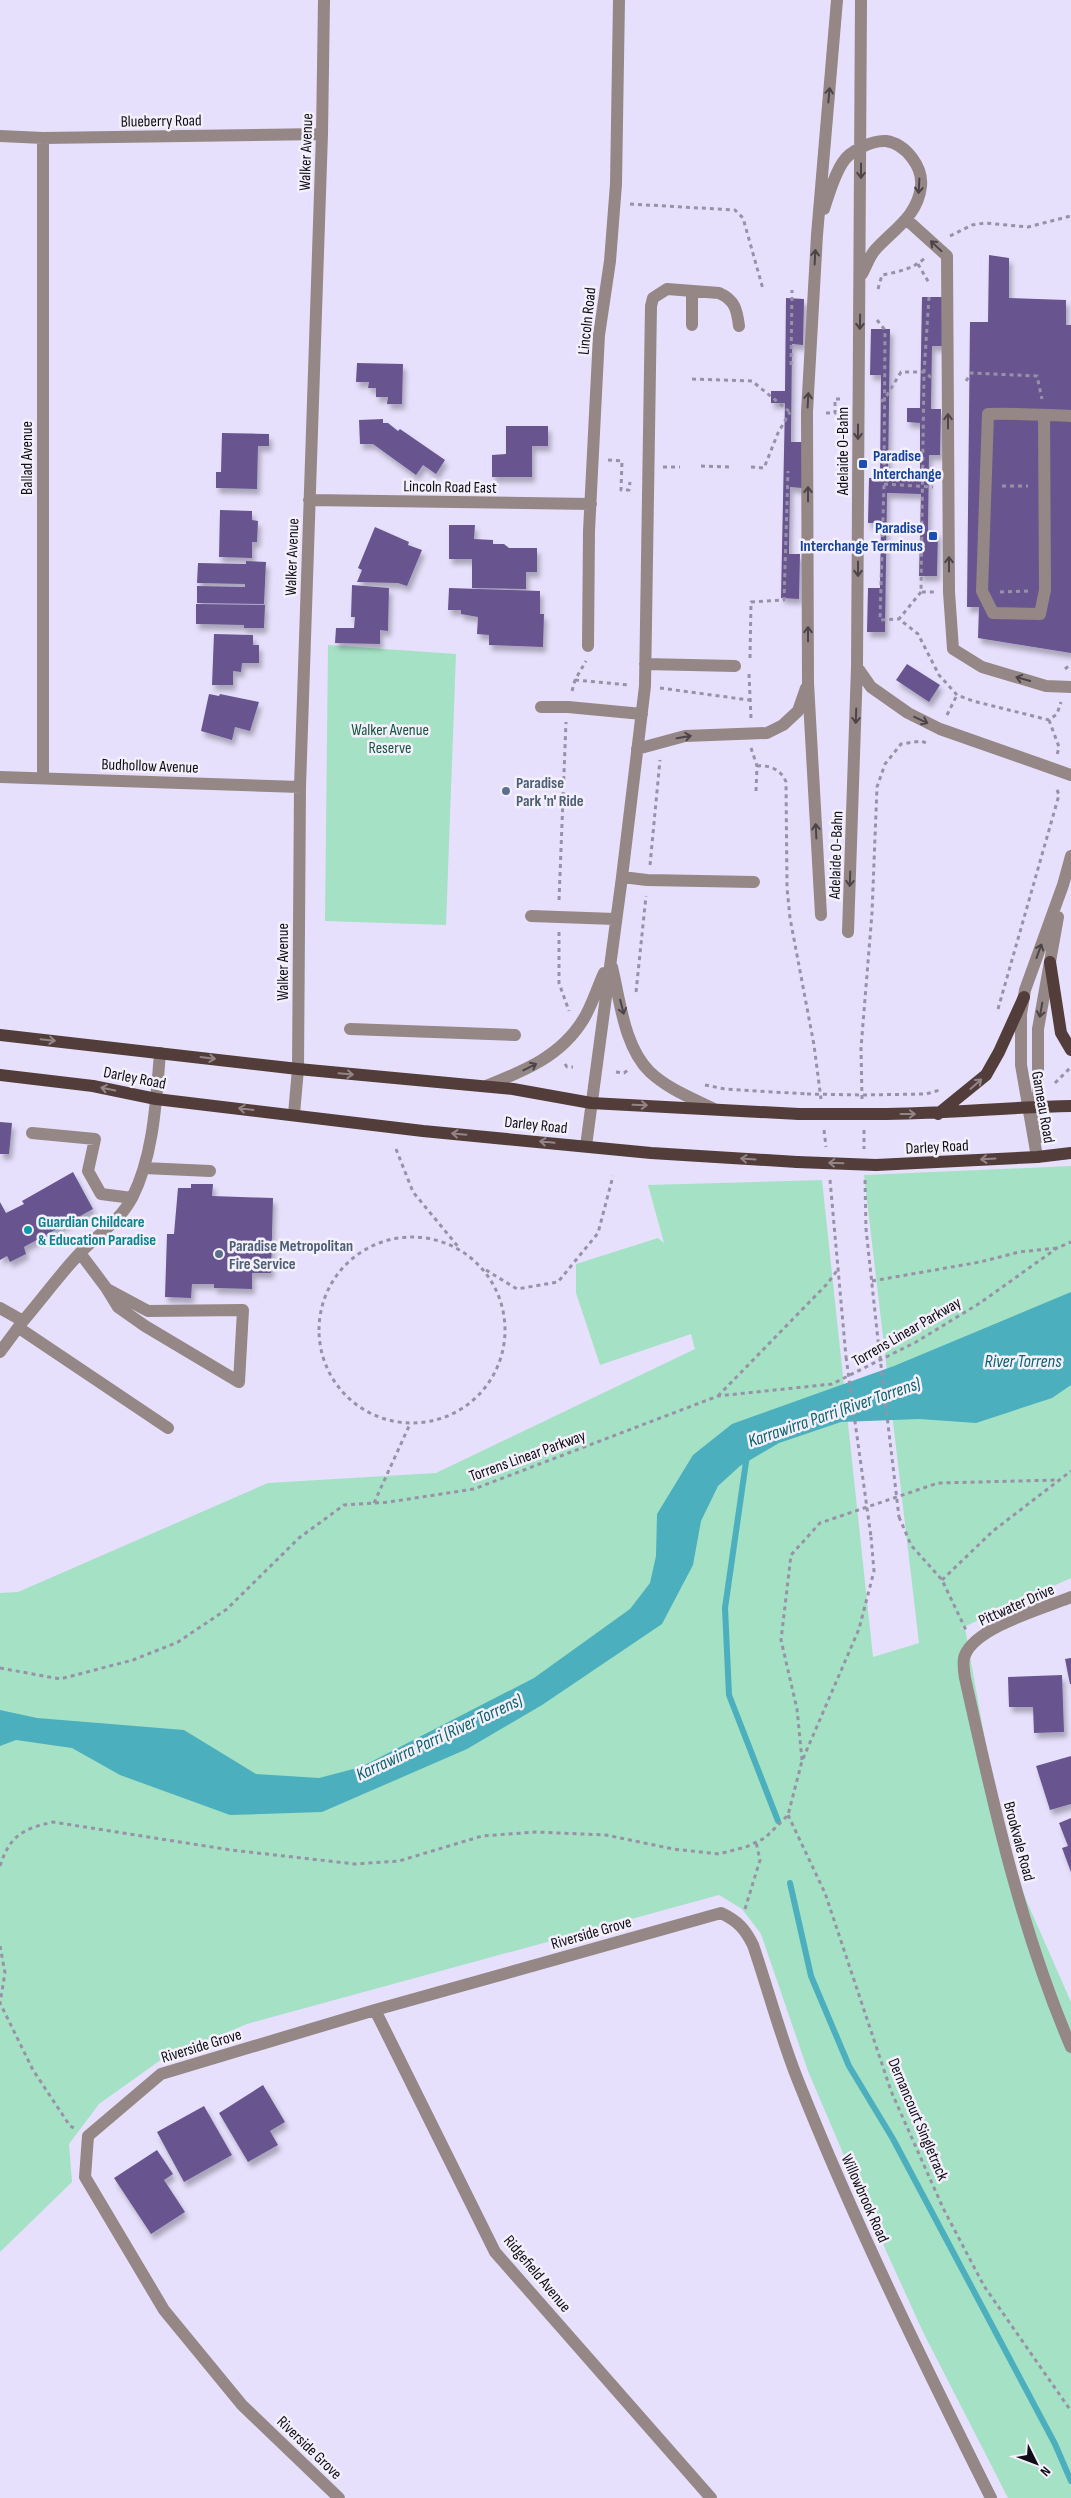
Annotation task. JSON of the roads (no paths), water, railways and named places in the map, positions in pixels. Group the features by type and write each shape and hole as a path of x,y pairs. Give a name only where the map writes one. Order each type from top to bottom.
{"main road":[{"path":"1050,962 1061,1033 1071,1050"},
{"path":"938,1114 986,1075 1000,1052 1024,997"},
{"name":"Darley Road","path":"0,1035 298,1069 486,1086 592,1103 799,1114 938,1114 1071,1106"},
{"name":"Darley Road","path":"0,1075 93,1086 156,1099 294,1114 422,1131 651,1153 876,1165 1037,1157 1071,1153"}],"street":[{"name":"Walker Avenue","path":"294,1114 298,1069 300,787 322,134 324,0"},
{"name":"Lincoln Road","path":"588,646 591,504 599,335 615,204 619,0"},
{"name":"Adelaide O-Bahn","path":"821,915 808,683 807,412 817,235 837,0"},
{"name":"Adelaide O-Bahn","path":"848,932 857,667 861,0"},
{"name":"Blueberry Road","path":"0,136 43,138 322,134"},
{"name":"Ballad Avenue","path":"43,138 43,778"},
{"path":"817,235 830,191 843,162 861,147 886,141 904,149 918,166 921,186 915,208 874,251 860,278"},
{"path":"906,219 947,256 949,592 953,649 982,667 1046,686 1071,687"},
{"path":"586,1146 622,876 642,714 646,664 651,306 659,292 667,289 719,293 727,296 737,309 739,326"},
{"path":"692,291 692,325"},
{"path":"1044,415 1045,590 1040,614 993,613 982,592 984,486 988,414 1044,415 1071,416"},
{"name":"Lincoln Road East","path":"310,500 591,504"},
{"path":"646,664 734,666"},
{"path":"857,667 871,687 908,713 940,729 1071,775"},
{"path":"637,749 685,736 768,732 783,725 798,711 808,683"},
{"path":"541,707 568,707 642,714"},
{"name":"Budhollow Avenue","path":"0,776 300,787"},
{"name":"Gameau Road","path":"1037,1157 1033,1107 1020,1042 1024,997 1063,885 1071,856"},
{"path":"622,876 647,880 754,882"},
{"name":"Gameau Road","path":"1033,1107 1038,1029 1063,885"},
{"path":"531,916 616,919"},
{"path":"486,1086 535,1065 562,1046 584,1018 610,960"},
{"path":"610,960 629,1033 640,1060 663,1082 715,1110"},
{"path":"350,1029 515,1035"},
{"path":"0,1352 80,1253 116,1222 132,1198 144,1168 156,1099 160,1052"},
{"path":"32,1133 95,1139 88,1171 101,1194 132,1198"},
{"path":"144,1168 210,1171"},
{"path":"80,1253 118,1307 145,1326 239,1382 243,1310 148,1311 107,1289"},
{"path":"0,1308 168,1428"},
{"name":"Pittwater Drive","path":"974,1640 994,1628 1071,1597"},
{"name":"Brookvale Road","path":"974,1640 964,1656 964,1678 1005,1852 1053,2004 1071,2047"},
{"name":"Willowbrook Road","path":"721,1913 740,1924 754,1945 796,2076 850,2207 904,2322 991,2498"},
{"name":"Riverside Grove","path":"339,2498 242,2405 164,2310 85,2177 88,2136 161,2074 375,2010 721,1913"},
{"name":"Ridgefield Avenue","path":"375,2010 495,2252 711,2498"}],"water":[{"name":"River Torrens","path":"1071,1292 1071,1385 1052,1398 976,1423 919,1419 841,1422 779,1443 740,1466 718,1486 701,1521 693,1565 662,1624 542,1705 467,1749 322,1812 230,1815 120,1775 72,1748 16,1740 0,1746 0,1710 37,1718 184,1730 256,1774 319,1778 361,1767 534,1678 630,1609 650,1583 656,1556 657,1514 693,1455 732,1424 894,1366"}],"waterway":[{"name":"Karrawirra Parri (River Torrens)","path":"747,1455 725,1608 729,1695 778,1821"},
{"path":"790,1883 811,1976 849,2066 893,2139 1055,2444 1071,2481"}],"place":[{"name":"Paradise Interchange","path":"863,464"},
{"name":"Paradise Interchange Terminus","path":"933,536"},
{"name":"Paradise Park 'n' Ride","path":"506,791"},
{"name":"Guardian Childcare & Education Paradise","path":"28,1230"},
{"name":"Paradise Metropolitan Fire Service","path":"219,1254"}],"park label":[{"name":"Walker Avenue Reserve","path":"390,738"}]}
